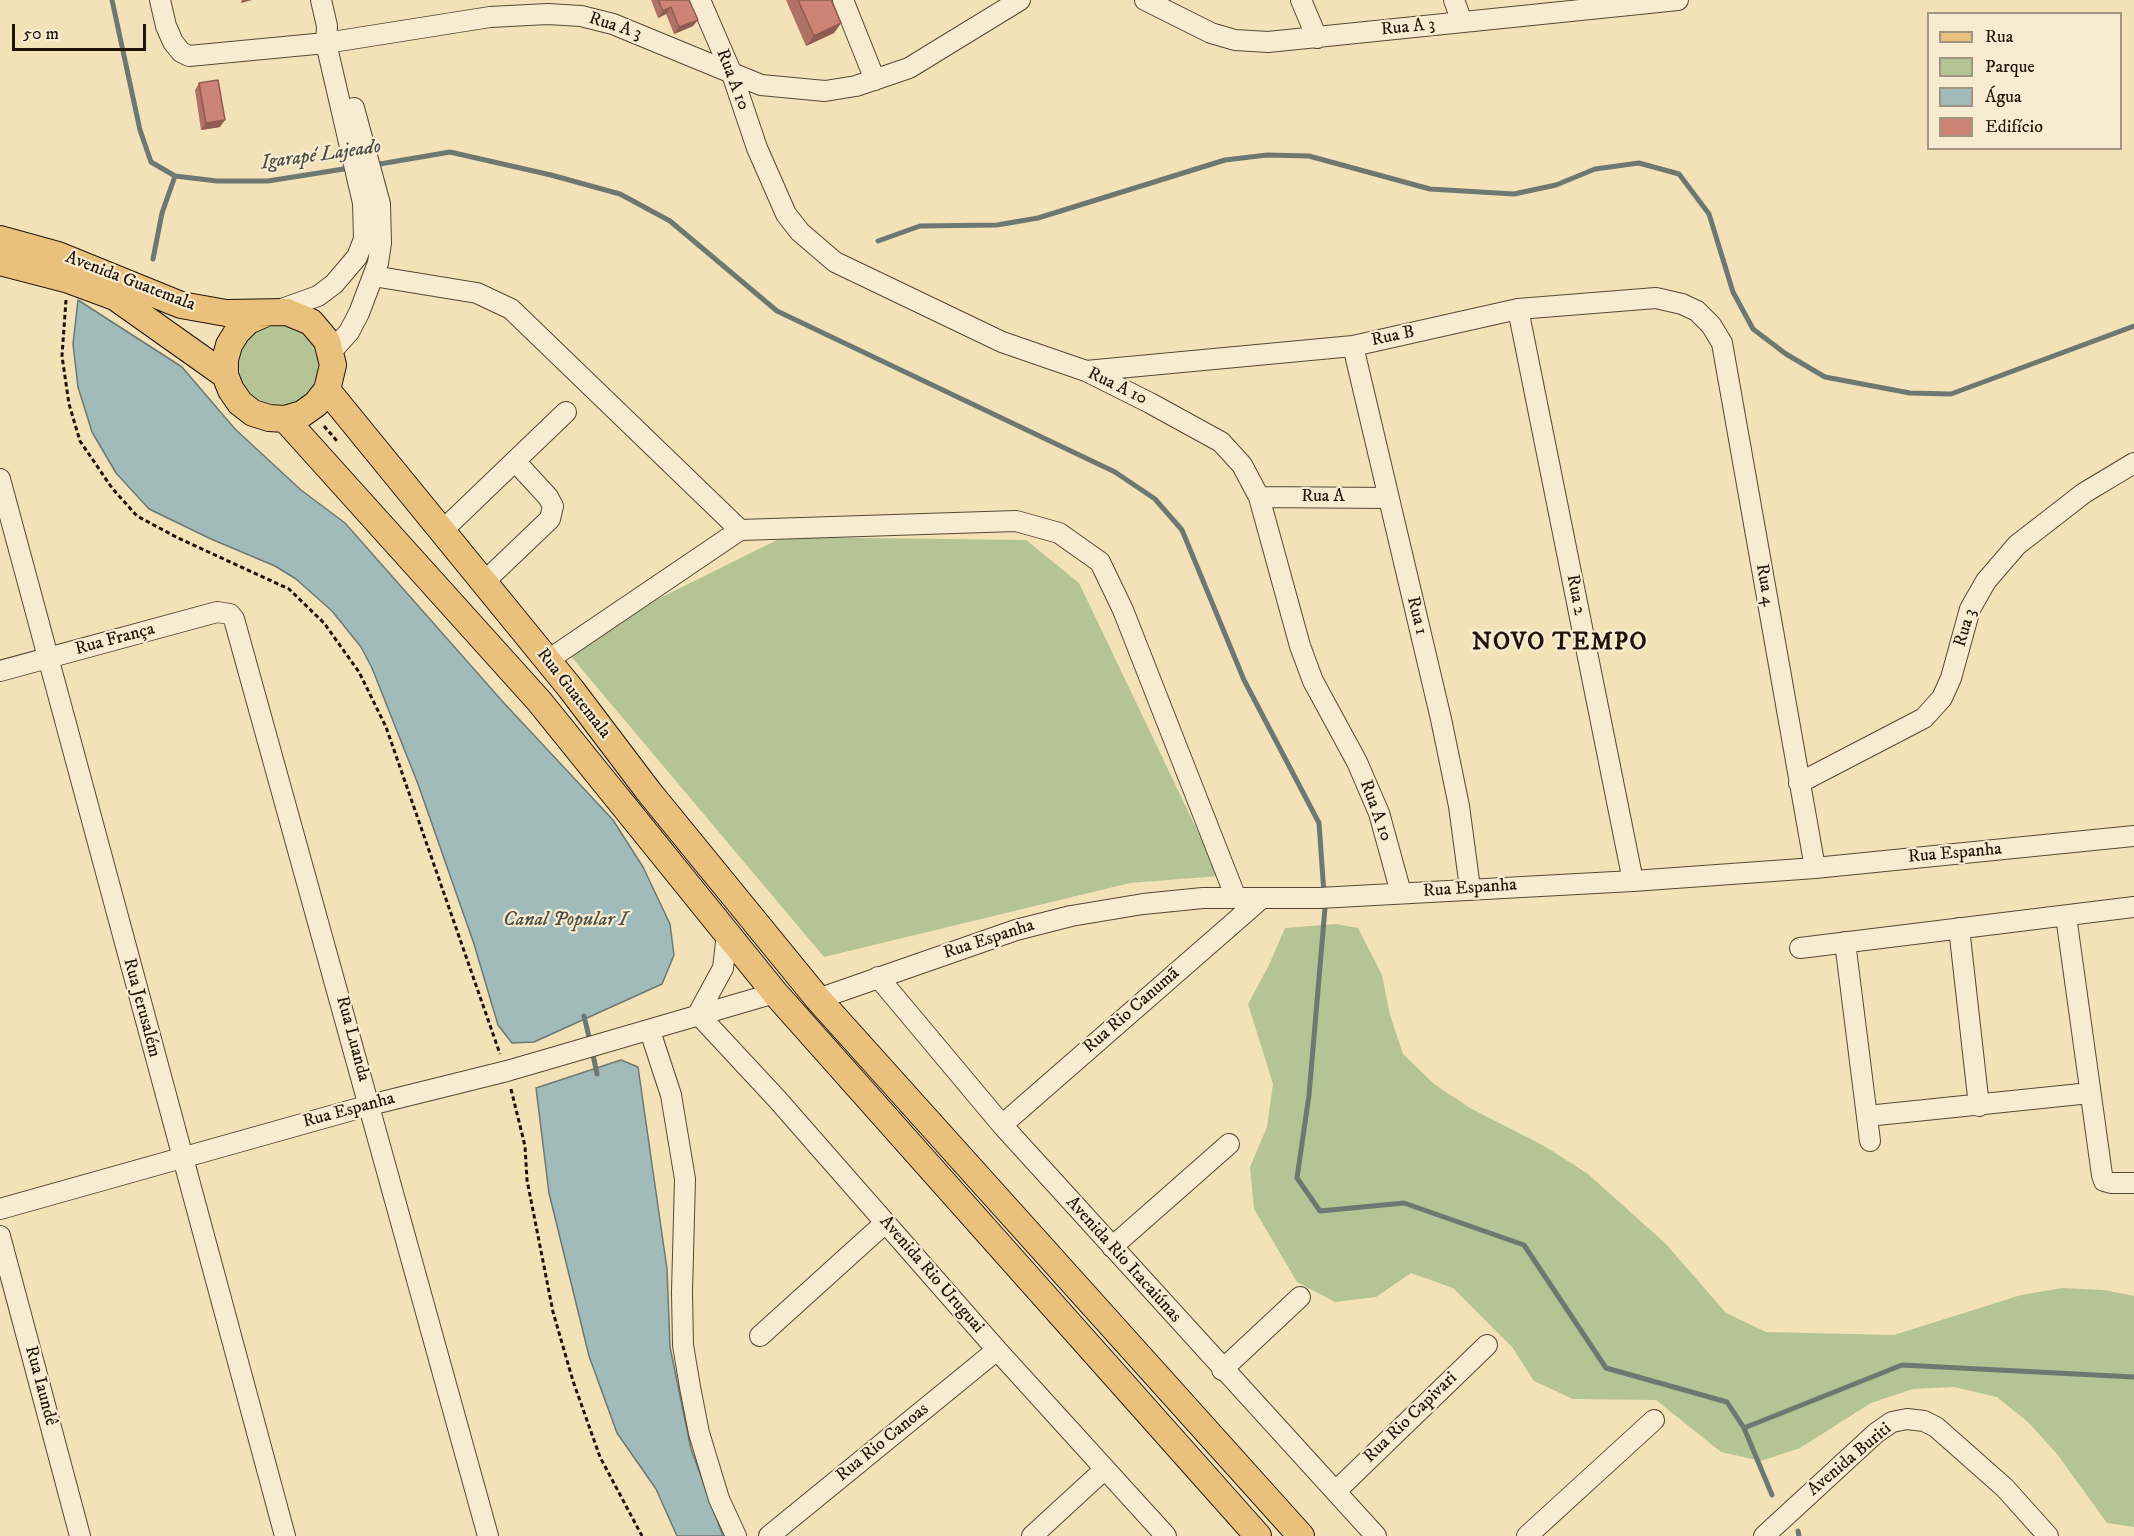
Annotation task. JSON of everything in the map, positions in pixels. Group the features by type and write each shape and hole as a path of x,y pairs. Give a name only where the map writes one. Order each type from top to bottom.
{"main road":[{"name":"Avenida Guatemala","path":"0,239 58,255 181,305 226,313 268,313"},
{"name":"Avenida Guatemala","path":"0,262 69,280 115,297 225,375"},
{"path":"287,312 310,322 327,341 331,352 333,365 327,390 316,404 302,414 285,419 268,418 253,413 240,403 225,375 225,360 237,332 248,321 268,313 287,312"},
{"name":"Rua Guatemala","path":"327,390 548,660 649,792 818,999 1301,1536"},
{"name":"Rua Guatemala","path":"285,419 539,701 775,993 1258,1536"},
{"path":"627,810 649,792"}],"street":[{"name":"Rua A 3","path":"160,0 166,26 181,52 201,57 488,9 581,16 652,39 761,85 814,91 856,86 909,68 937,53 1008,3"},
{"path":"321,0 354,139 382,224 381,243 373,276 349,332 331,352"},
{"name":"Rua A 10","path":"700,0 732,74 756,148 786,213 800,232 836,262 1002,342 1086,371 1221,442 1242,465 1258,497 1300,646 1313,681 1357,762 1379,813 1401,893"},
{"path":"843,0 875,80"},
{"name":"Rua A 3","path":"1146,0 1211,33 1235,40 1268,42 1462,22 1604,4 1678,0"},
{"path":"1301,0 1317,38"},
{"path":"1454,0 1462,22"},
{"path":"268,313 318,296 334,284 357,257 364,239 363,171"},
{"path":"373,276 477,293 511,309 740,530"},
{"name":"Rua B","path":"1086,371 1353,346 1518,309 1656,298 1682,304 1697,311"},
{"name":"Rua 2","path":"1518,309 1633,881"},
{"name":"Rua 4","path":"1697,311 1711,324 1722,343 1815,868"},
{"name":"Rua 1","path":"1353,346 1387,498 1441,719 1459,806 1470,888"},
{"path":"442,531 566,412"},
{"path":"484,582 550,519 553,506 548,497 515,461"},
{"name":"Rua 3","path":"1799,783 1924,718 1942,698 1951,678 1970,609 1986,581 2017,545 2084,493 2134,463"},
{"name":"Rua Jerusalém","path":"0,479 46,659 285,1536"},
{"name":"Rua A","path":"1258,497 1387,498"},
{"path":"548,660 740,530 1016,521 1059,533 1100,562 1123,610 1236,898"},
{"name":"Rua França","path":"0,671 217,612 230,614"},
{"name":"Rua Luanda","path":"230,614 237,626 488,1536"},
{"name":"Rua Espanha","path":"818,999 1016,930 1071,916 1143,904 1203,898 1320,898 1470,888 1633,881 1815,868 2134,836"},
{"name":"Rua Rio Canumã","path":"1002,1125 1262,898"},
{"path":"1800,948 2134,907"},
{"path":"2066,916 2104,1181 2134,1183"},
{"path":"1959,928 1979,1106"},
{"path":"698,1014 723,968 727,934"},
{"path":"1845,942 1870,1141"},
{"name":"Avenida Rio Itacaiúnas","path":"878,977 1002,1125 1222,1370 1376,1536"},
{"name":"Rua Espanha","path":"0,1209 370,1105 507,1071 775,993"},
{"name":"Avenida Rio Uruguai","path":"698,1014 1166,1536"},
{"path":"650,1031 671,1095 679,1129 685,1179 682,1292 684,1345 690,1387 699,1433 716,1488 736,1536"},
{"path":"1867,1116 2090,1093"},
{"path":"1112,1248 1228,1144"},
{"path":"760,1336 885,1223"},
{"name":"Rua Iaundê","path":"0,1236 80,1536"},
{"path":"1222,1370 1300,1297"},
{"name":"Rua Rio Capivari","path":"1336,1491 1487,1345"},
{"name":"Rua Rio Canoas","path":"769,1536 997,1350"},
{"name":"Avenida Buriti","path":"1764,1536 1876,1433 1892,1422 1907,1419 1924,1421 1936,1427 2005,1488 2048,1536"},
{"path":"1527,1536 1654,1420"},
{"path":"1032,1536 1105,1469"}],"path":[{"path":"69,280 62,356 69,404 80,441 111,488 137,516 178,538 289,589 324,623 359,672 386,728 464,947 490,1029 507,1071 525,1146 527,1180 553,1312 573,1381 600,1457 642,1536"}],"green space":[{"path":"279,325 294,328 307,337 316,350 319,365 316,380 307,393 294,402 279,405 264,402 251,393 242,380 239,365 242,350 251,337 264,328"},
{"path":"783,537 1026,540 1079,583 1219,876 1130,883 824,957 569,654 658,599"},
{"path":"1336,924 1358,928 1382,975 1390,1015 1403,1054 1434,1084 1470,1108 1546,1147 1588,1174 1666,1244 1726,1313 1766,1332 1894,1335 2021,1295 2063,1288 2104,1290 2134,1296 2134,1527 2107,1523 2057,1454 2029,1423 1997,1397 1954,1387 1913,1389 1871,1403 1800,1448 1761,1461 1721,1452 1656,1400 1573,1399 1534,1381 1512,1347 1453,1288 1411,1273 1376,1297 1335,1302 1297,1282 1254,1209 1250,1167 1267,1127 1273,1084 1248,1004 1269,965 1285,928"}],"water":[{"name":"Canal Popular I","path":"78,300 182,367 235,429 301,490 345,523 503,702 613,820 643,867 670,924 674,955 662,984 534,1042 512,1043 498,1025 474,944 418,784 372,668 361,647 332,611 296,579 275,566 149,509 116,473 92,432 78,387 73,344"},
{"path":"621,1060 638,1067 667,1269 670,1347 691,1449 723,1536 677,1536 656,1489 617,1433 589,1356 549,1193 536,1088"}],"building":[{"path":"658,0 689,0 698,20 679,27 671,7 663,11"},
{"path":"798,0 831,0 841,23 814,36"},
{"path":"218,80 225,120 206,123 199,83"}],"waterway":[{"name":"Igarapé Lajeado","path":"112,0 140,130 151,162 175,176 217,181 268,181 350,168"},
{"path":"374,165 450,152 551,175 620,194 670,221 777,311 1115,472 1155,499 1182,530 1244,680 1319,823 1325,908 1309,1095 1297,1178 1320,1211 1404,1203 1524,1245 1606,1368 1727,1402 1744,1428 1772,1495"},
{"path":"878,241 920,226 997,225 1038,218 1225,160 1267,155 1309,156 1430,189 1514,194 1556,185 1595,169 1639,163 1679,174 1709,214 1733,292 1753,329 1786,354 1825,377 1910,393 1951,394 2134,326"},
{"path":"153,259 162,213 175,176"},
{"path":"584,1016 590,1041"},
{"path":"592,1050 597,1074"},
{"path":"1744,1428 1902,1365 2134,1377"},
{"path":"1798,1531 1799,1536"}],"district":[{"name":"NOVO TEMPO","path":"1560,644"}]}
